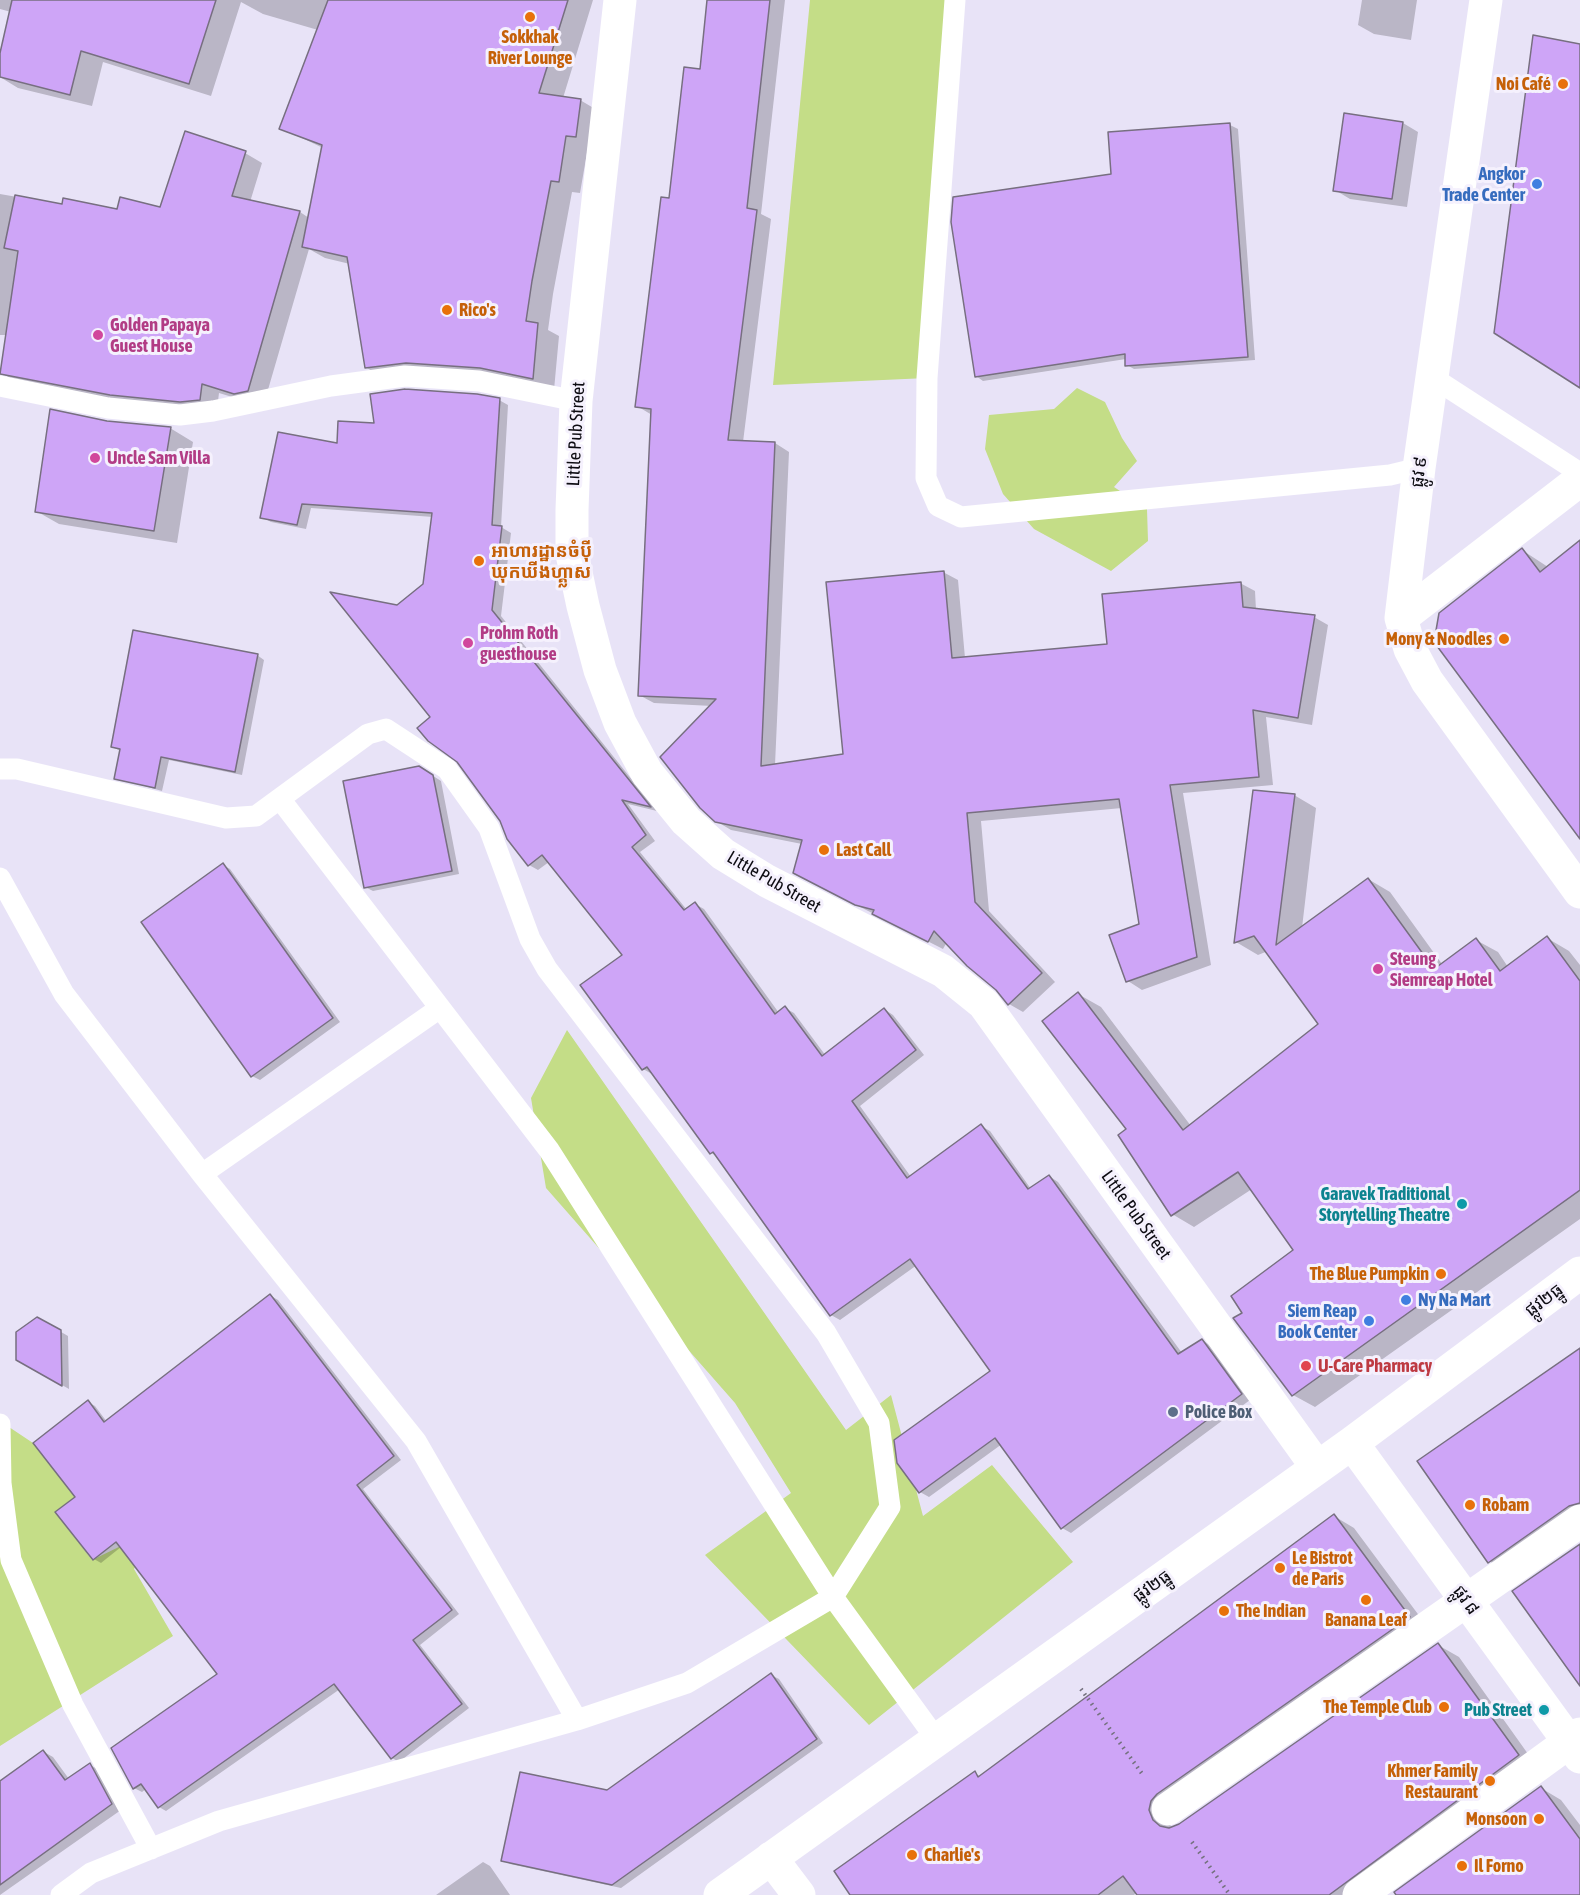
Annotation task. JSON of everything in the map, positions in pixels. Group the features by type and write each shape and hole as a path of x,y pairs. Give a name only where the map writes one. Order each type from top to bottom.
{"street":[{"name":"Little Pub Street","path":"620,0 576,401 572,554 600,670 620,723 647,773 686,821 723,854 766,881 943,971 984,1005 1317,1467"},
{"name":"ផ្លូវ ៩","path":"1486,0 1419,468 1401,618 1410,649 1427,681 1580,892"},
{"path":"1401,618 1580,480"},
{"name":"ផ្លូវ២ធ្នូ","path":"720,1895 1352,1443 1580,1273"},
{"name":"ផ្លូវ ៨","path":"1352,1443 1576,1744"},
{"path":"1168,1809 1580,1521"},
{"path":"1359,1895 1576,1744"},
{"path":"771,1858 800,1895"}],"lane":[{"path":"955,0 927,378 926,478 938,506 961,516 1390,475 1419,468"},
{"path":"0,386 108,408 180,415 213,411 331,386 405,376 480,381 576,401"},
{"path":"1432,376 1580,473"},
{"path":"0,769 17,769 226,818 256,816 368,734 386,729 447,769 489,828 530,939 547,969 826,1333 879,1423 890,1507 833,1597 687,1683 577,1720 219,1821 91,1874 61,1895"},
{"path":"280,800 549,1150 833,1597 937,1740"},
{"path":"0,879 64,994 202,1174 416,1441 577,1720"},
{"path":"202,1174 440,1008"},
{"path":"0,1424 1,1483 11,1560 73,1705 151,1849"}],"green space":[{"path":"810,0 955,0 927,378 773,385"},
{"path":"1077,388 1105,402 1122,438 1137,461 1114,487 1147,509 1148,541 1111,571 1034,529 1003,494 985,449 989,415 1054,409"},
{"path":"567,1030 846,1430 891,1395 923,1516 992,1465 1073,1562 869,1725 705,1555 791,1493 735,1403 546,1188 531,1098"},
{"path":"0,1421 33,1443 75,1497 64,1523 92,1560 156,1529 134,1569 173,1636 0,1746"}],"building":[{"path":"12,0 216,0 189,84 81,51 70,95 0,77 0,53"},
{"path":"328,0 568,0 539,93 581,99 576,137 566,136 559,182 551,181 532,281 526,321 538,323 533,379 480,368 406,363 365,368 347,257 302,247 322,145 279,129"},
{"path":"707,0 770,0 747,208 757,210 728,440 775,442 761,766 843,754 826,582 944,571 952,658 1107,644 1102,594 1241,582 1243,607 1315,615 1298,718 1253,710 1259,777 1170,785 1197,957 1126,982 1109,935 1139,924 1119,799 967,813 975,902 1042,973 1008,1005 996,990 967,966 934,931 928,942 872,914 874,910 855,905 793,873 802,840 715,822 700,808 660,757 716,699 638,696 651,409 635,407 661,197 669,198 684,67 700,69"},
{"name":"Angkor Trade Center","path":"1533,35 1580,44 1580,388 1494,333"},
{"path":"1344,113 1403,122 1392,199 1333,191"},
{"path":"1230,123 1248,357 1125,366 1125,354 975,377 951,222 953,197 1111,174 1108,132"},
{"path":"185,131 246,151 232,196 300,211 248,391 234,394 202,384 200,400 180,402 110,395 0,374 18,251 4,248 15,195 62,204 63,198 117,209 120,197 160,207"},
{"path":"405,389 477,394 500,398 492,525 502,526 492,610 651,807 622,800 646,835 632,847 684,910 695,902 775,1014 785,1006 822,1056 884,1008 916,1050 852,1101 907,1178 981,1124 1028,1189 1049,1175 1178,1354 1202,1339 1242,1394 1061,1529 995,1438 919,1493 897,1463 894,1440 990,1371 910,1259 830,1316 713,1152 710,1154 647,1067 642,1070 580,985 622,955 542,855 528,866 507,839 500,821 457,762 428,741 417,728 430,717 330,592 397,605 423,584 432,513 302,504 297,525 260,518 278,432 337,443 338,421 374,423 370,394"},
{"path":"50,409 107,421 171,427 154,531 35,512"},
{"path":"1580,540 1580,839 1434,642 1439,613 1522,548 1540,572"},
{"path":"133,630 258,654 235,772 161,757 155,788 114,779 120,749 111,747"},
{"path":"419,766 433,775 452,871 364,888 343,781"},
{"path":"1253,790 1295,794 1276,945 1368,878 1434,969 1476,938 1500,971 1547,936 1580,981 1580,1190 1292,1396 1233,1318 1242,1313 1231,1296 1293,1250 1238,1172 1171,1216 1118,1135 1126,1129 1042,1021 1078,992 1183,1130 1318,1024 1254,936 1234,943"},
{"path":"223,863 333,1018 251,1077 141,922"},
{"path":"270,1294 394,1456 357,1485 452,1610 413,1640 462,1704 391,1759 334,1684 158,1808 141,1784 133,1789 111,1748 217,1674 116,1542 93,1560 55,1512 75,1497 33,1443 88,1400 104,1422"},
{"path":"37,1317 61,1330 62,1386 16,1360 16,1332"},
{"path":"1580,1348 1580,1503 1569,1506 1488,1563 1417,1461"},
{"path":"1334,1514 1410,1617 1157,1794 1151,1801 1149,1810 1153,1820 1160,1826 1169,1828 1179,1824 1438,1643 1519,1755 1329,1895 1137,1895 1123,1876 1098,1895 850,1895 834,1871 975,1771 978,1777"},
{"path":"1580,1544 1580,1686 1512,1591"},
{"path":"771,1673 817,1739 612,1885 501,1861 520,1772 607,1790"},
{"path":"43,1750 65,1780 90,1763 112,1804 0,1885 0,1781"},
{"path":"1541,1786 1580,1839 1580,1895 1396,1895 1394,1892"}],"place":[{"name":"Sokkhak River Lounge","path":"530,17"},
{"name":"Noi Café","path":"1563,84"},
{"name":"Angkor Trade Center","path":"1537,184"},
{"name":"Rico's","path":"447,310"},
{"name":"Golden Papaya Guest House","path":"98,335"},
{"name":"Uncle Sam Villa","path":"95,458"},
{"name":"អាហារដ្ឋានចំបុី ឃុកឃីងហ្គ្លាស","path":"479,561"},
{"name":"Mony & Noodles","path":"1504,639"},
{"name":"Prohm Roth guesthouse","path":"468,643"},
{"name":"Last Call","path":"824,850"},
{"name":"Steung Siemreap Hotel","path":"1378,969"},
{"name":"Garavek Traditional Storytelling Theatre","path":"1462,1204"},
{"name":"The Blue Pumpkin","path":"1441,1274"},
{"name":"Ny Na Mart","path":"1406,1300"},
{"name":"Siem Reap Book Center","path":"1369,1321"},
{"name":"U-Care Pharmacy","path":"1306,1366"},
{"name":"Police Box","path":"1173,1412"},
{"name":"Robam","path":"1470,1505"},
{"name":"Le Bistrot de Paris","path":"1280,1568"},
{"name":"Banana Leaf","path":"1366,1600"},
{"name":"The Indian","path":"1224,1611"},
{"name":"The Temple Club","path":"1444,1707"},
{"name":"Pub Street","path":"1544,1710"},
{"name":"Khmer Family Restaurant","path":"1490,1781"},
{"name":"Monsoon","path":"1539,1819"},
{"name":"Charlie's","path":"912,1855"},
{"name":"Il Forno","path":"1462,1866"}]}
